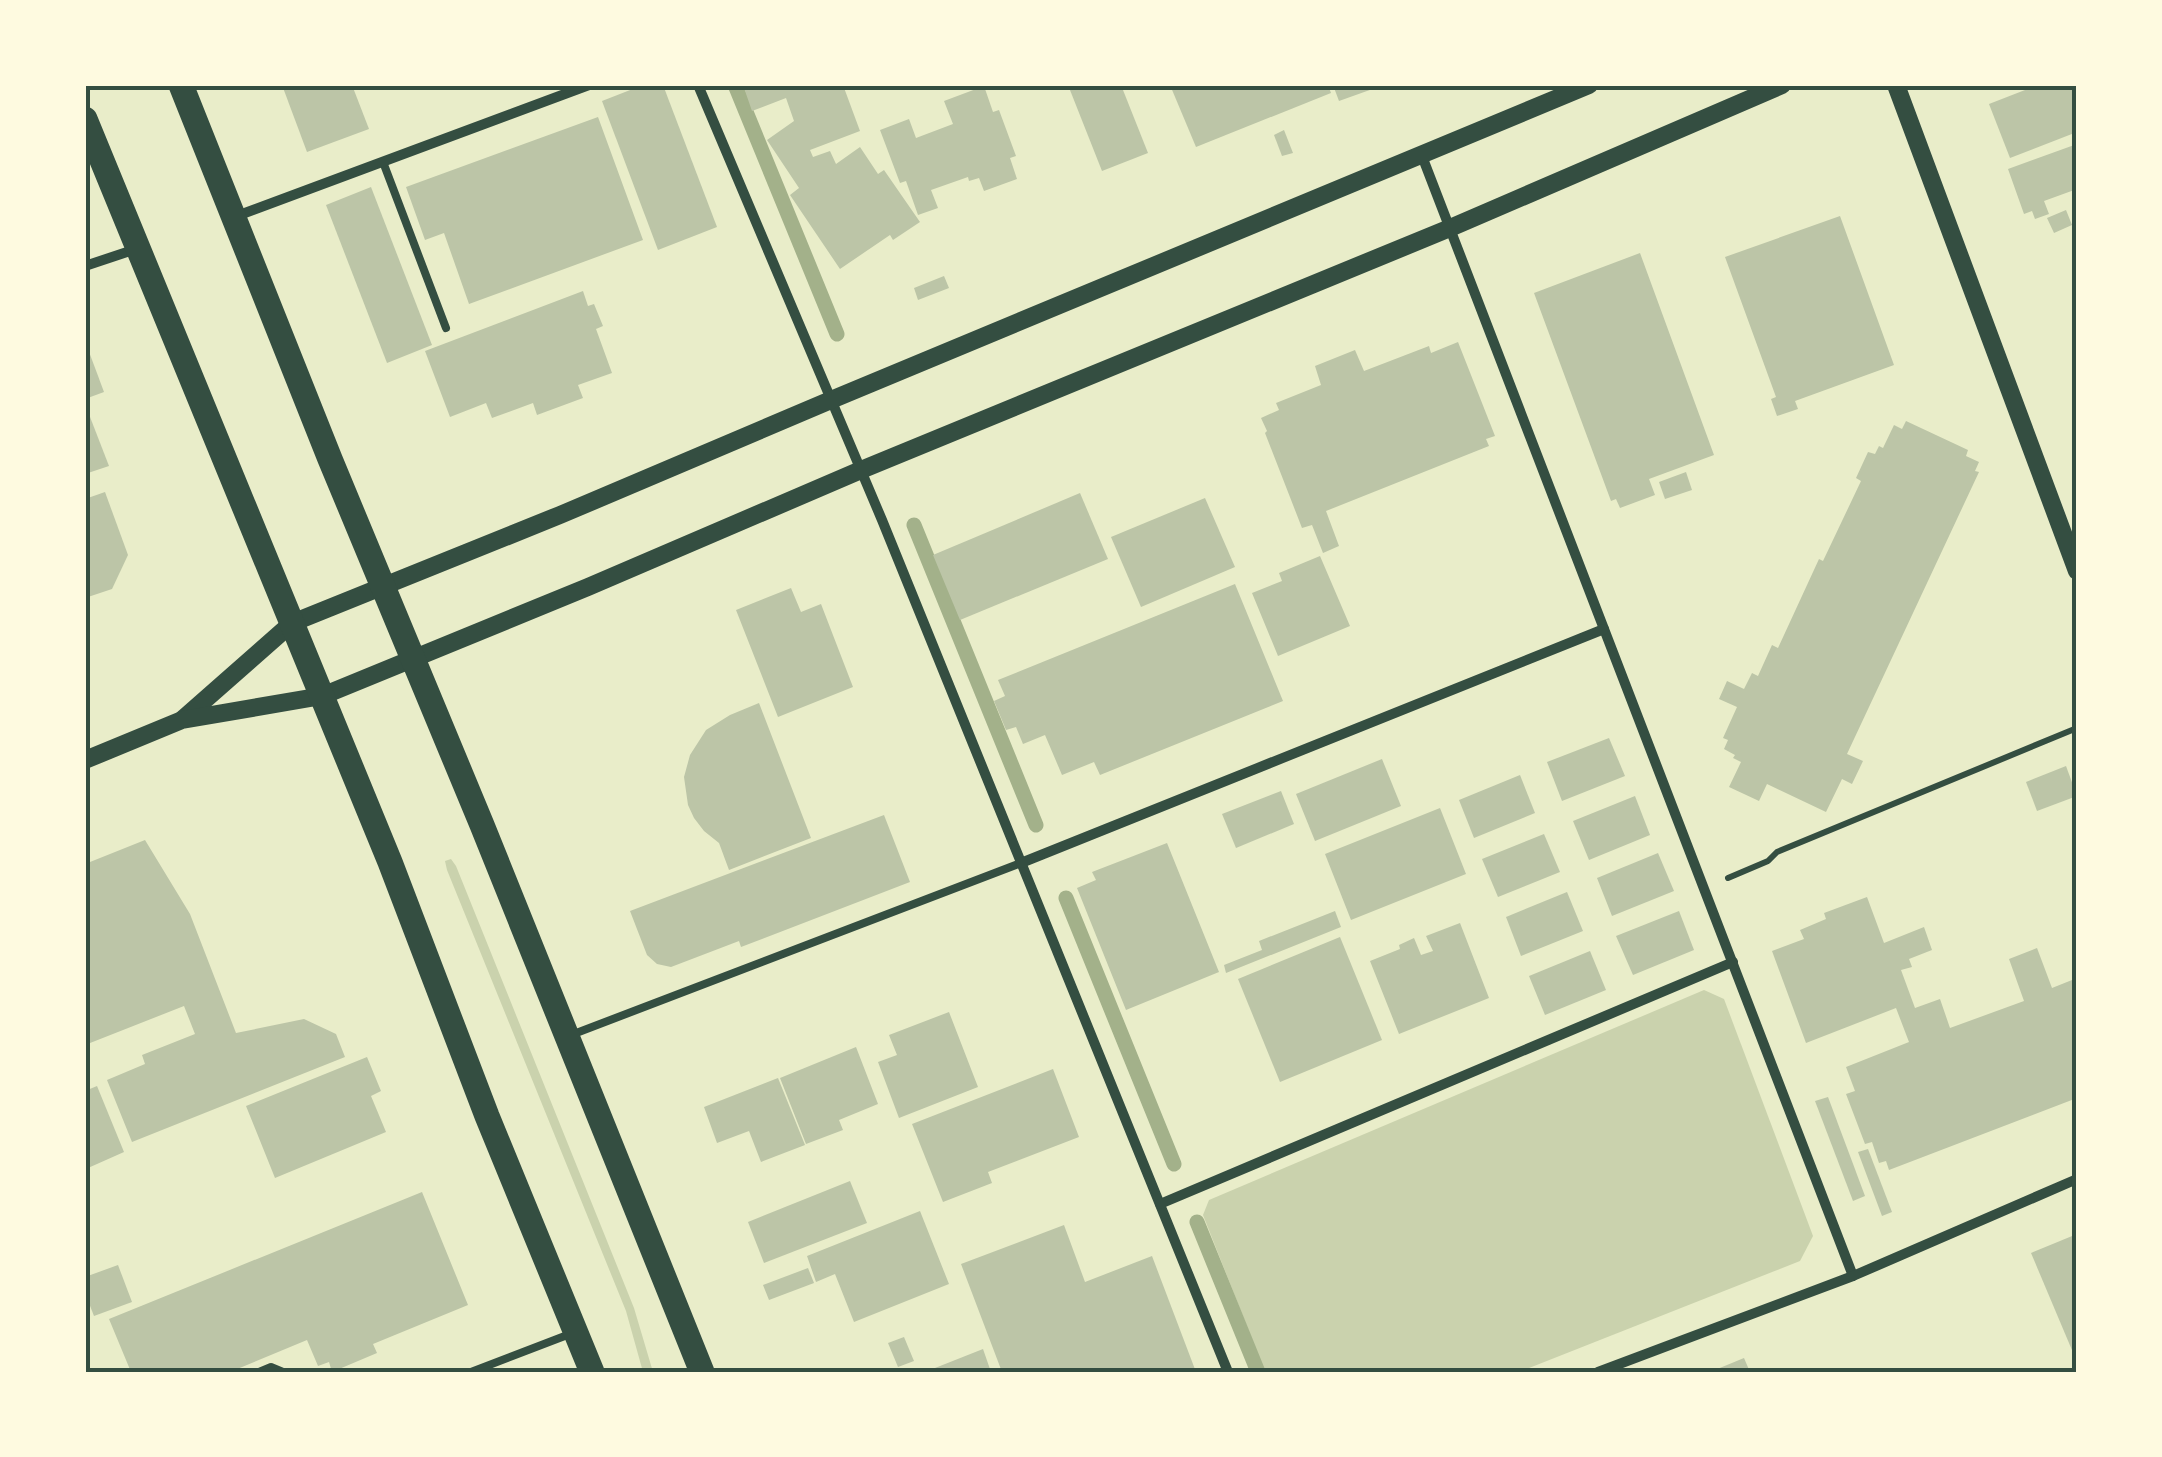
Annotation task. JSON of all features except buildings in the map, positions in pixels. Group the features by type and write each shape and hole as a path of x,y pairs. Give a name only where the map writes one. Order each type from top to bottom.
{"main road":[{"path":"181,85 702,1372"},
{"path":"85,118 390,862 487,1116 592,1372"}],"street":[{"path":"234,217 588,85"},
{"path":"698,85 861,470 1228,1372"},
{"path":"182,720 292,622 560,515 1590,85"},
{"path":"85,760 182,720 322,696 1450,228 1782,85"},
{"path":"1896,85 2075,558"},
{"path":"1422,156 1854,1276"},
{"path":"85,266 136,249"},
{"path":"1021,863 1604,629"},
{"path":"1160,1204 1733,962"},
{"path":"1598,1372 1854,1276 2077,1179"}],"lane":[{"path":"383,162 446,328"},
{"path":"566,1036 1021,863"},
{"path":"472,1372 576,1332"},
{"path":"259,1372 271,1368 283,1372"}],"path":[{"path":"1704,888 1768,861 1777,852 2077,728"}],"green space":[{"path":"451,859 634,1308 653,1372 643,1372 626,1311 447,870 445,861"},
{"path":"1704,990 1724,999 1813,1236 1800,1261 1519,1372 1265,1372 1203,1215 1209,1200"}],"waterway":[{"path":"735,85 837,334"},
{"path":"914,525 1036,825"},
{"path":"1066,898 1174,1164"},
{"path":"1197,1222 1258,1372"}]}
